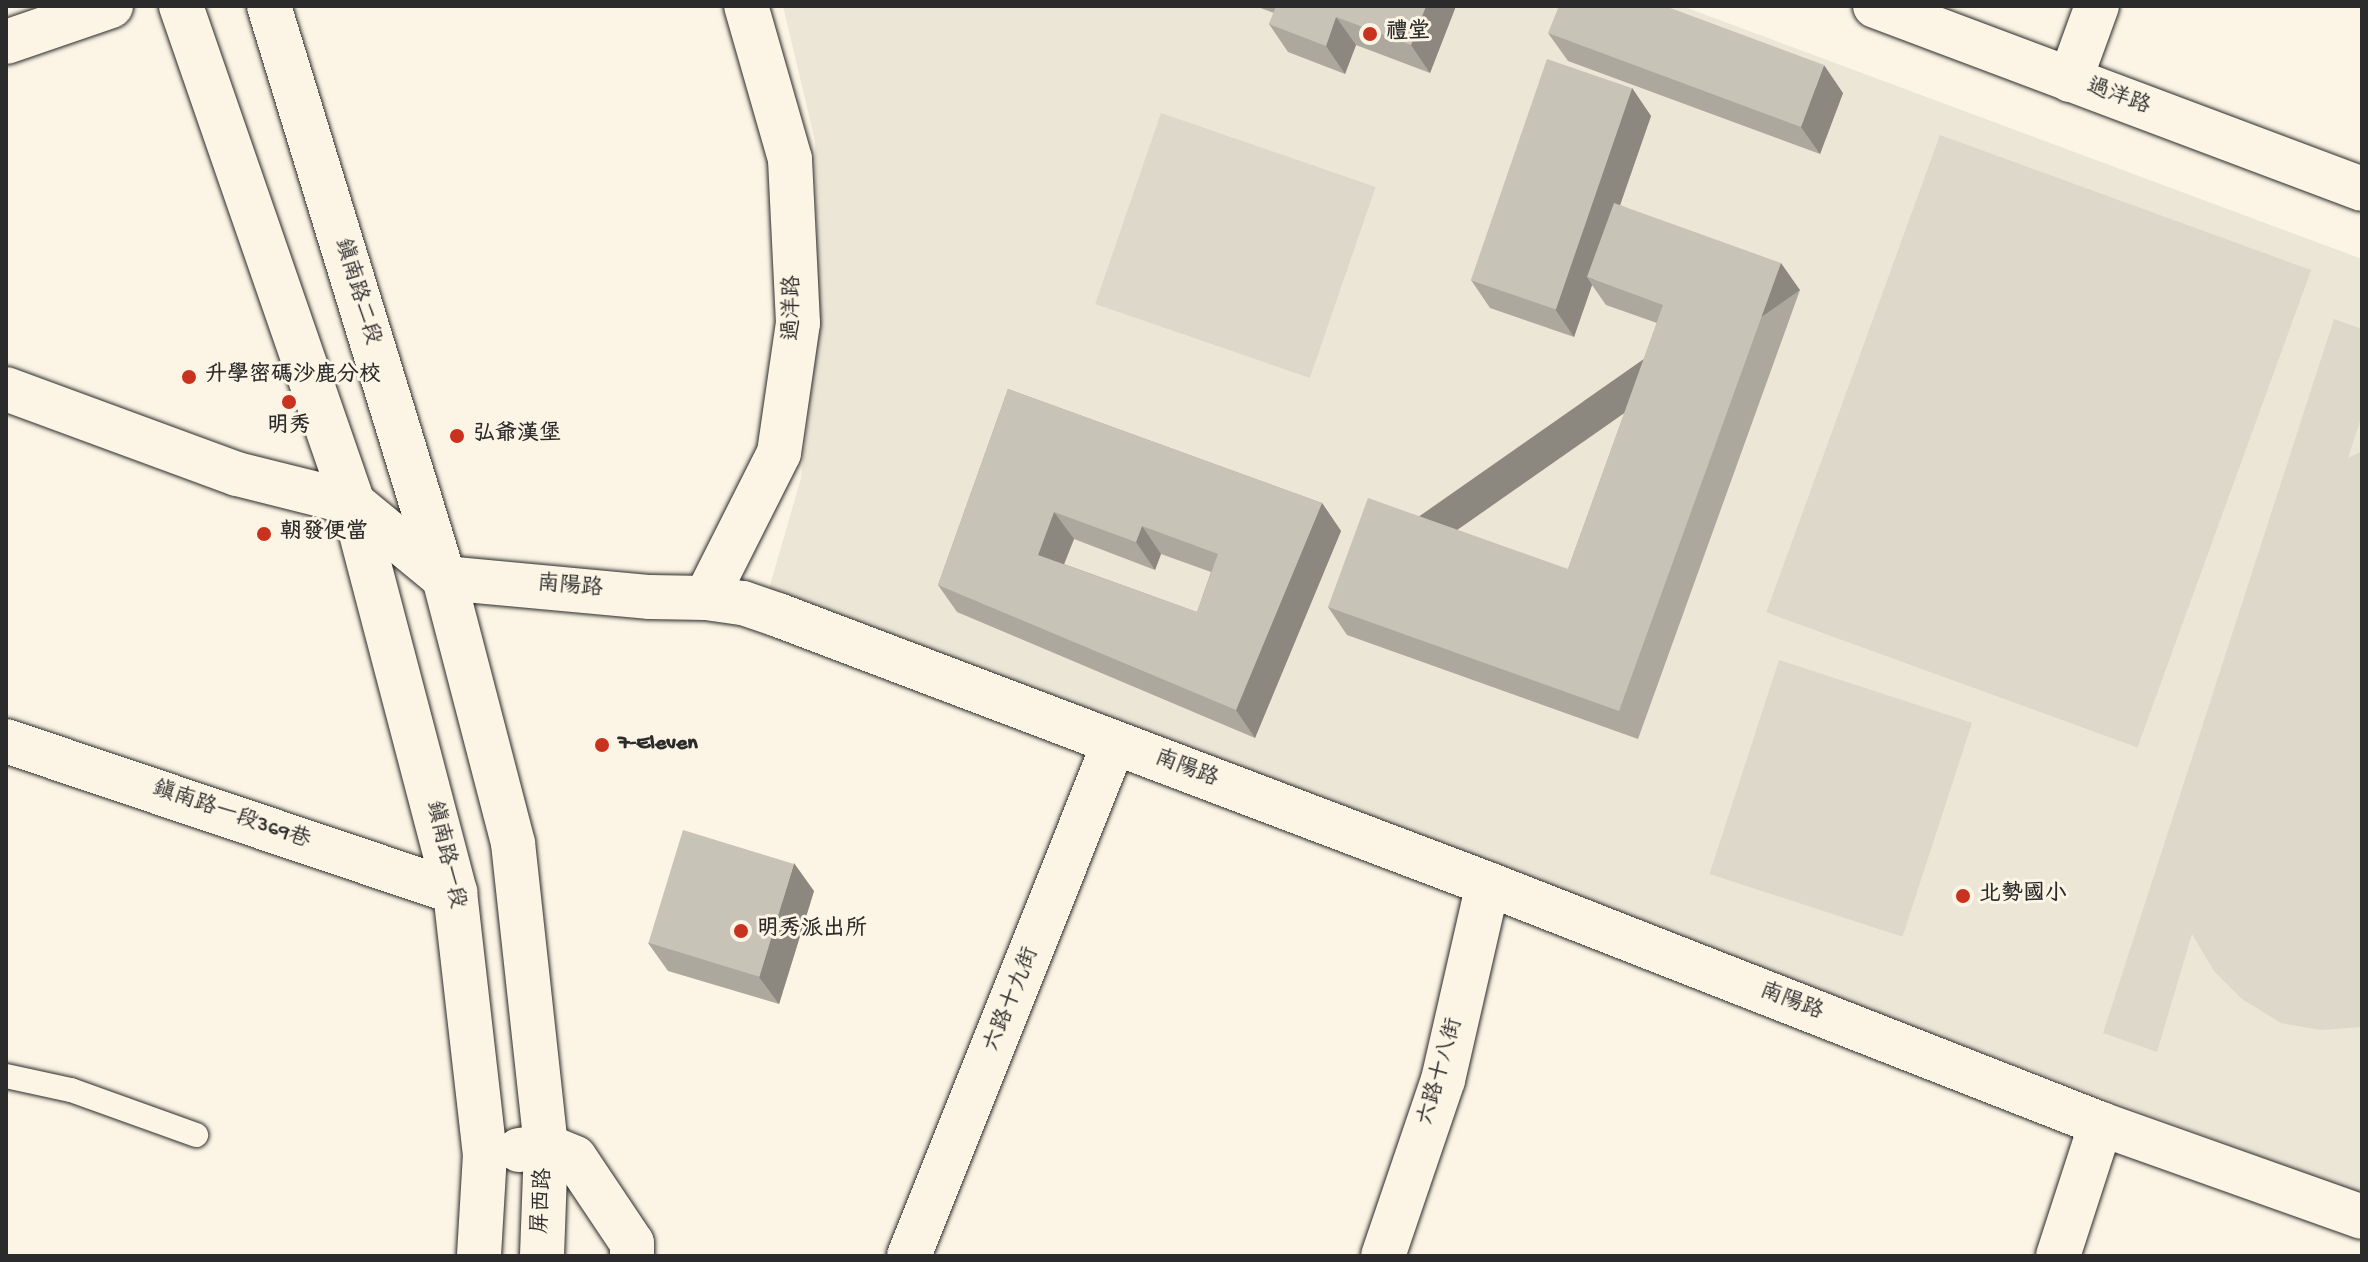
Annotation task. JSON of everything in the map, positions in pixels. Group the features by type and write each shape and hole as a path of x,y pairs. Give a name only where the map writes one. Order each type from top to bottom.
{"street":[{"path":"6,42 111,6"},
{"path":"181,6 353,503"},
{"name":"鎮南路二段","path":"269,6 444,578"},
{"name":"過洋路","path":"706,598 779,453 798,323 790,159 746,6"},
{"name":"過洋路","path":"1875,6 2362,189"},
{"path":"2070,80 2097,6"},
{"path":"6,389 237,474 353,503 444,578 513,843 546,1146"},
{"name":"鎮南路一段","path":"353,503 455,892 485,1154"},
{"name":"南陽路","path":"444,578 743,603 1488,884 2101,1124 2362,1217"},
{"name":"鎮南路一段369巷","path":"6,741 455,892"},
{"name":"六路十九街","path":"909,1256 1114,743"},
{"name":"六路十八街","path":"1383,1256 1443,1080 1488,884"},
{"path":"2058,1256 2101,1124"},
{"path":"479,1256 485,1154 546,1146 575,1158 632,1243 632,1256"},
{"name":"屏西路","path":"542,1256 546,1146"}],"lane":[{"path":"6,1076 71,1090 196,1135"}],"shaded area":[{"name":"北勢國小","path":"783,6 1682,6 2362,259 2362,1194 766,599 801,478 819,323 815,141"},
{"path":"1161,113 1376,187 1310,378 1095,304"},
{"path":"1940,135 2311,270 2137,747 1766,612"},
{"path":"2334,319 2362,329 2362,415 2348,458 2362,451 2362,1027 2321,1030 2281,1023 2242,999 2214,971 2192,934 2157,1052 2103,1033"},
{"path":"1779,660 1972,723 1903,937 1709,874"}],"building":[{"path":"1276,6 1426,6 1411,45 1336,17 1326,46 1269,24"},
{"path":"1559,6 1665,6 1824,65 1801,127 1548,33"},
{"path":"1547,59 1632,88 1556,310 1471,280"},
{"path":"1614,203 1781,263 1619,711 1328,607 1368,498 1568,569 1663,305 1587,277"},
{"path":"1008,389 1322,503 1236,710 938,585","holes":["1054,512 1136,542 1142,526 1218,554 1197,612 1038,555"]},
{"name":"明秀派出所","path":"683,830 794,864 759,977 649,943"}],"place":[{"name":"禮堂","path":"1370,34"},
{"name":"升學密碼沙鹿分校","path":"189,377"},
{"name":"明秀","path":"289,402"},
{"name":"弘爺漢堡","path":"457,436"},
{"name":"朝發便當","path":"264,534"},
{"name":"7-Eleven","path":"602,745"},
{"name":"北勢國小","path":"1963,896"},
{"name":"明秀派出所","path":"741,931"}]}
